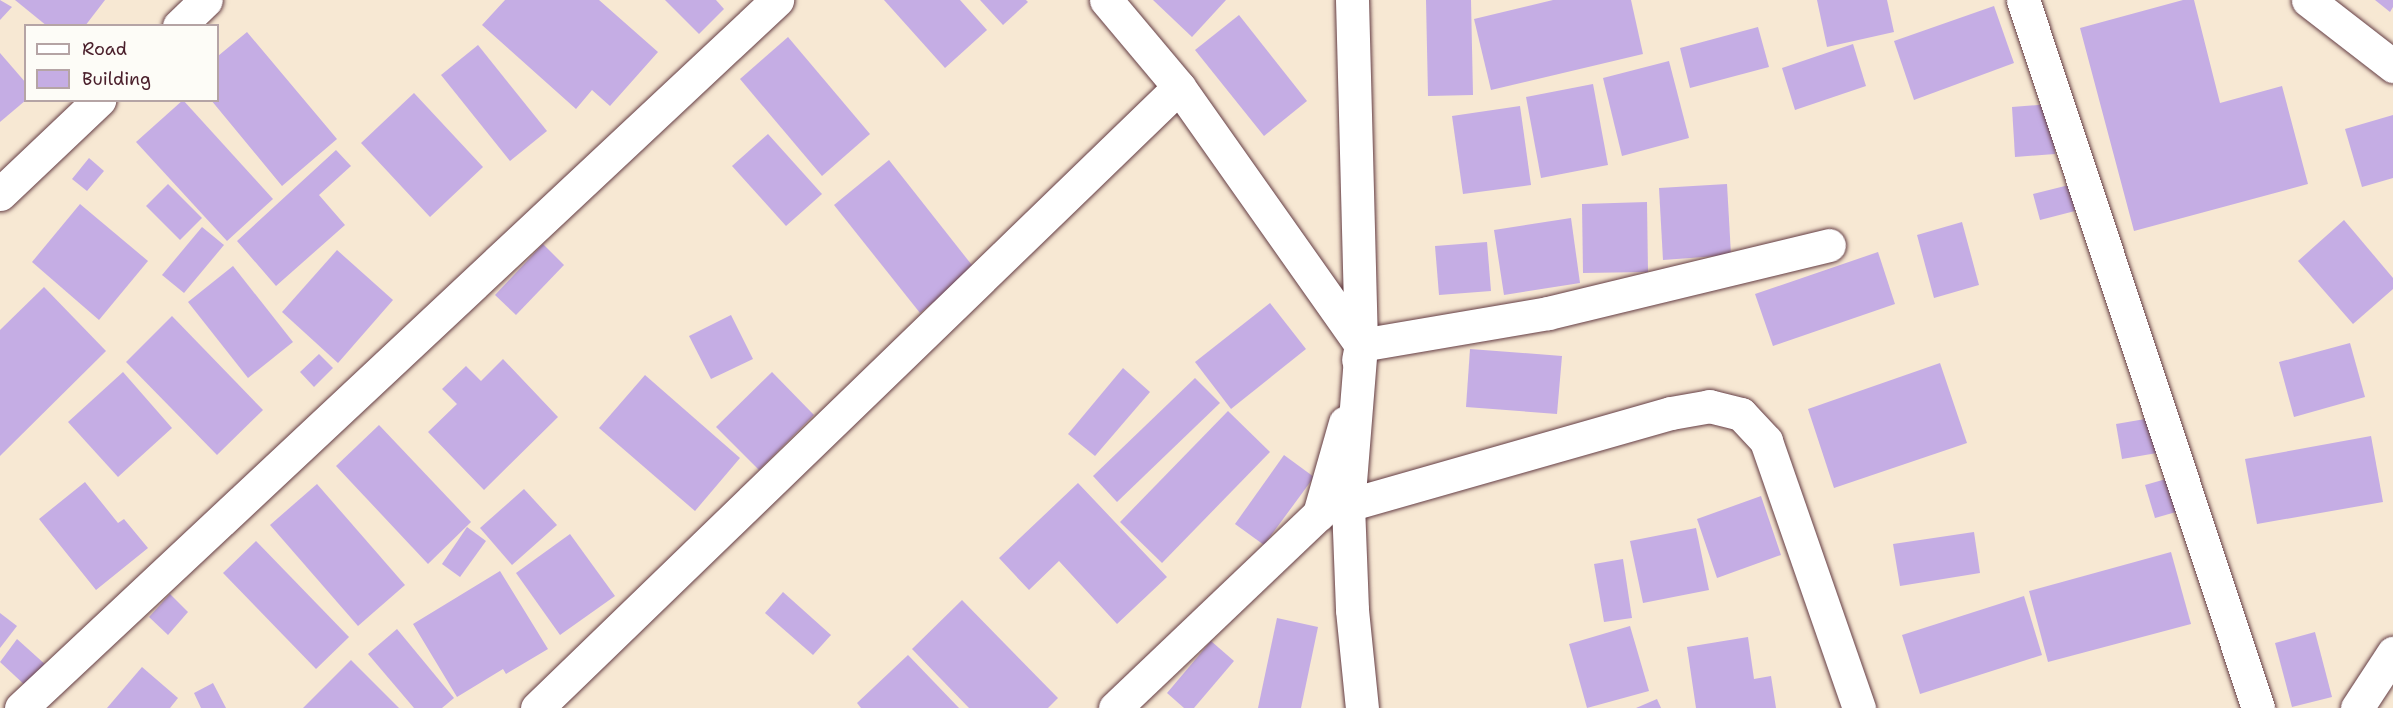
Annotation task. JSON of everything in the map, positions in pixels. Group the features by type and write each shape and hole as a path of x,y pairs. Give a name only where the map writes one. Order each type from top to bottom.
{"street":[{"path":"181,24 206,0"},
{"path":"21,708 777,0"},
{"path":"1106,0 1179,87 1361,345 1336,462 1319,514 1115,708"},
{"path":"1352,0 1361,345 1348,505 1352,610 1362,708"},
{"path":"2023,0 2258,708"},
{"path":"2308,0 2393,66"},
{"path":"537,708 1179,87"},
{"path":"0,194 97,102"},
{"path":"1361,345 1548,313 1829,245"},
{"path":"1348,505 1671,413 1709,406 1741,414 1766,441 1859,708"},
{"path":"2357,708 2393,653"}],"building":[{"path":"0,0 12,7 0,20"},
{"path":"15,0 105,0 87,24 45,24"},
{"path":"505,0 599,0 658,52 610,106 592,90 576,109 482,25"},
{"path":"665,0 716,0 724,9 699,34"},
{"path":"884,0 960,0 987,30 945,68"},
{"path":"980,0 1026,0 1028,2 1003,25"},
{"path":"1153,0 1226,0 1192,37"},
{"path":"1426,0 1471,0 1473,95 1428,96"},
{"path":"1553,0 1631,0 1643,54 1491,90 1474,19"},
{"path":"1817,0 1887,0 1894,32 1827,47"},
{"path":"2183,0 2194,0 2220,103 2282,86 2308,184 2134,231 2080,28"},
{"path":"2375,0 2393,0 2393,7 2390,12"},
{"path":"1994,6 2014,63 1914,100 1894,41"},
{"path":"1239,15 1307,101 1264,136 1195,50"},
{"path":"1758,27 1769,67 1690,88 1680,48"},
{"path":"247,32 337,139 282,186 213,102 219,102 219,55"},
{"path":"788,37 870,134 822,176 740,79"},
{"path":"1853,44 1866,86 1795,110 1782,68"},
{"path":"478,45 547,131 510,161 441,75"},
{"path":"0,53 24,81 24,102 0,122"},
{"path":"1669,61 1689,138 1622,156 1603,78"},
{"path":"1593,84 1608,165 1541,178 1526,97"},
{"path":"414,93 483,167 430,217 361,143"},
{"path":"181,102 185,102 273,199 227,241 136,142"},
{"path":"2051,104 2055,154 2015,157 2012,107"},
{"path":"1520,106 1531,185 1463,194 1452,116"},
{"path":"2393,115 2393,178 2362,187 2345,129"},
{"path":"768,134 822,194 786,226 732,166"},
{"path":"336,150 351,166 319,195 345,225 276,286 237,241"},
{"path":"89,158 104,171 87,191 72,179"},
{"path":"889,160 975,269 920,313 834,205"},
{"path":"168,184 202,218 180,240 146,206"},
{"path":"1727,184 1731,255 1663,260 1659,188"},
{"path":"2069,185 2075,211 2040,220 2033,194"},
{"path":"1647,202 1648,272 1583,273 1582,204"},
{"path":"80,204 148,261 99,320 32,262"},
{"path":"1571,218 1580,283 1504,295 1494,230"},
{"path":"2344,220 2393,278 2393,289 2353,324 2298,261"},
{"path":"1962,222 1979,285 1934,298 1917,235"},
{"path":"202,227 224,245 184,293 162,275"},
{"path":"1487,242 1491,291 1439,295 1435,246"},
{"path":"543,244 564,265 516,315 495,295"},
{"path":"337,250 393,300 338,363 282,312"},
{"path":"1878,252 1895,304 1773,346 1755,294"},
{"path":"233,266 293,342 248,378 188,302"},
{"path":"44,287 106,351 0,456 0,330"},
{"path":"1270,303 1306,349 1231,409 1195,362"},
{"path":"731,315 753,359 711,379 689,336"},
{"path":"172,316 263,410 217,455 126,362"},
{"path":"2350,343 2365,397 2294,417 2279,362"},
{"path":"1470,349 1562,356 1557,414 1466,407"},
{"path":"319,354 333,368 314,387 300,372"},
{"path":"503,359 558,417 484,490 428,432 457,404 442,389 466,366 481,381"},
{"path":"1940,363 1967,443 1834,488 1808,409"},
{"path":"1123,368 1150,392 1095,456 1068,434"},
{"path":"123,372 172,428 118,477 68,422"},
{"path":"772,372 814,415 759,470 716,427"},
{"path":"645,375 740,458 695,511 599,428"},
{"path":"1195,378 1220,403 1117,502 1093,476"},
{"path":"1228,411 1270,452 1162,563 1120,522"},
{"path":"2151,418 2157,453 2122,459 2116,424"},
{"path":"379,425 471,522 428,564 336,466"},
{"path":"2371,436 2383,502 2257,524 2245,459"},
{"path":"1284,455 1314,477 1264,545 1235,524"},
{"path":"2166,479 2176,512 2155,518 2145,485"},
{"path":"85,482 118,523 124,519 148,548 96,590 39,519"},
{"path":"1078,483 1167,577 1117,624 1059,561 1029,590 999,558"},
{"path":"317,484 405,585 358,626 270,525"},
{"path":"524,489 557,525 512,565 480,528"},
{"path":"1761,496 1781,555 1717,578 1697,519"},
{"path":"467,527 486,541 460,577 442,564"},
{"path":"1696,528 1709,590 1643,603 1630,541"},
{"path":"1974,532 1980,573 1900,586 1893,544"},
{"path":"570,534 615,596 560,635 516,573"},
{"path":"256,541 349,637 316,669 223,573"},
{"path":"2171,552 2191,624 2048,662 2029,591"},
{"path":"1623,559 1632,618 1604,622 1594,564"},
{"path":"500,571 548,649 506,674 503,669 457,697 413,624"},
{"path":"783,592 831,635 813,655 765,613"},
{"path":"170,594 188,612 168,635 149,617"},
{"path":"2024,596 2042,655 1920,694 1902,635"},
{"path":"962,600 1058,698 1048,708 969,708 912,649"},
{"path":"0,613 17,626 0,648"},
{"path":"1277,618 1318,627 1301,708 1258,708"},
{"path":"1630,626 1649,691 1587,708 1569,644"},
{"path":"397,629 454,698 442,708 414,708 368,654"},
{"path":"2315,632 2332,697 2292,707 2275,643"},
{"path":"1748,637 1754,679 1771,676 1776,708 1696,708 1687,647"},
{"path":"17,639 47,666 28,688 0,662"},
{"path":"1211,641 1234,661 1194,708 1184,708 1167,693"},
{"path":"908,655 959,708 861,708 857,703"},
{"path":"351,660 399,708 303,708"},
{"path":"142,667 178,698 170,708 107,708"},
{"path":"213,683 226,708 201,708 194,693"},
{"path":"1657,699 1661,708 1636,708"}]}
